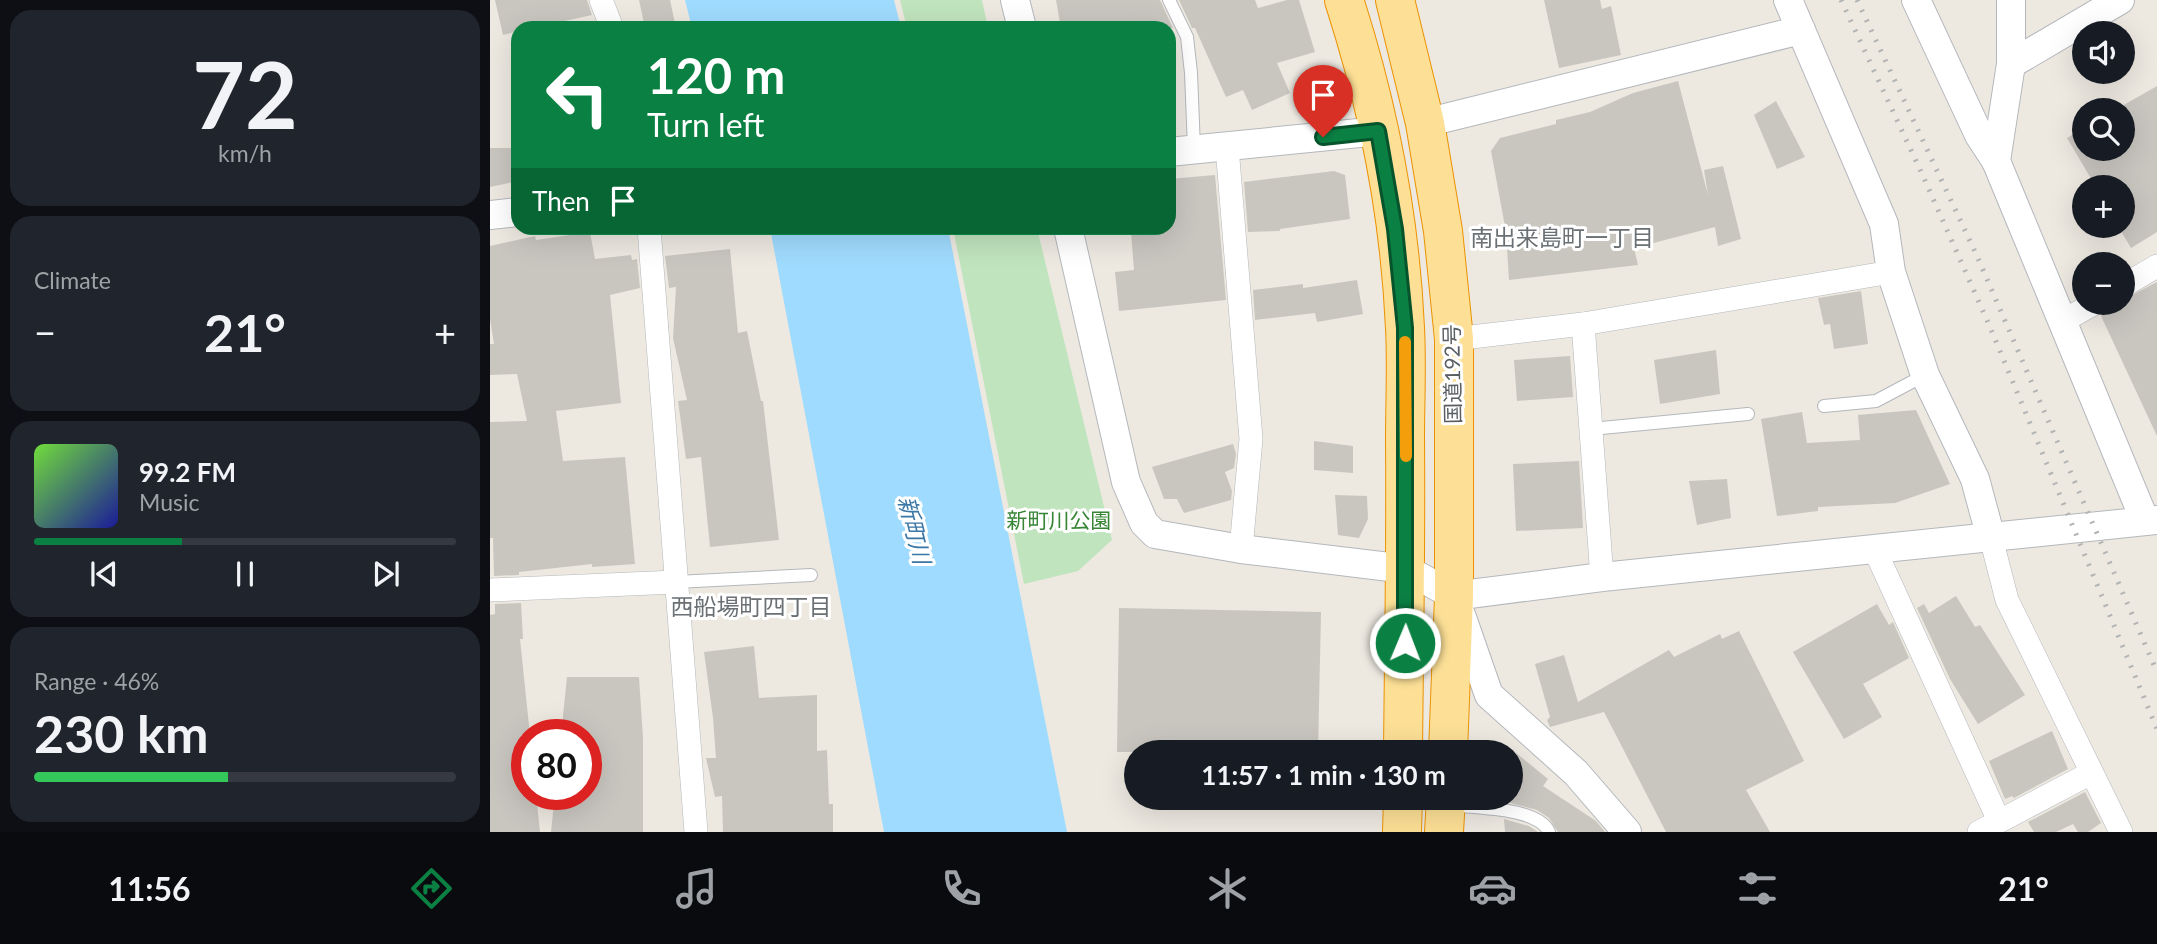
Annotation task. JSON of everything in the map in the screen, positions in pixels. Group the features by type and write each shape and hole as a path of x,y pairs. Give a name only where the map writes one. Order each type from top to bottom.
{"highway":[{"path":"1344,0 1378,131 1395,229 1405,328 1403,740"},
{"name":"国道192号","path":"1395,0 1425,122 1443,231 1454,339 1454,596 1448,740"},
{"path":"1402,832 1403,810"}],"street":[{"path":"601,0 609,21"},
{"path":"1015,0 1020,21"},
{"path":"1787,0 1884,224 1891,272 1925,375 1975,479 2007,600 2120,832"},
{"path":"1070,235 1126,482 1144,523 1155,534 1241,549 1406,569 1454,596 1602,577 2151,521 1996,161 1979,135 1916,0"},
{"path":"1996,161 2011,64 2011,0"},
{"path":"2011,64 2120,0"},
{"path":"1425,122 1801,30"},
{"path":"1182,151 1378,131"},
{"path":"1227,147 1251,439 1241,549"},
{"path":"490,215 511,213"},
{"path":"650,235 696,832"},
{"path":"2135,279 2157,266"},
{"path":"1454,339 1583,324 1891,272"},
{"path":"2063,321 2074,315"},
{"path":"1583,324 1602,577"},
{"path":"1874,548 2000,821"},
{"path":"490,590 676,582"},
{"path":"1454,596 1489,695 1576,773 1627,832"},
{"path":"1979,832 2091,773"}],"lane":[{"path":"1169,0 1187,37 1182,151"},
{"path":"1824,406 1876,401 1925,375"},
{"path":"1591,429 1748,414"},
{"path":"676,582 811,575"},
{"path":"1445,812 1528,815 1547,827 1549,832"}],"green space":[{"path":"900,0 982,0 986,21 905,21"},
{"name":"新町川公園","path":"954,235 1039,235 1112,540 1078,571 1024,584"}],"water":[{"path":"685,0 894,0 899,21 690,21"},
{"name":"新町川","path":"771,235 949,235 1067,832 884,832"}],"building":[{"path":"495,0 587,0 592,15 565,21 511,21 511,33 503,35"},
{"path":"639,0 670,0 674,21 644,21"},
{"path":"1056,0 1160,0 1170,21 1060,21"},
{"path":"1179,0 1255,0 1258,8 1287,0 1299,0 1315,52 1277,63 1290,93 1252,110 1243,90 1226,97 1195,28 1192,28"},
{"path":"1544,0 1600,0 1602,9 1611,6 1621,55 1559,68"},
{"path":"1678,81 1708,195 1704,170 1723,166 1741,239 1718,246 1715,227 1634,248 1638,265 1509,280 1506,232 1491,151 1500,138 1556,124 1556,120 1590,112 1633,93"},
{"path":"2157,86 2157,232 2131,248 2125,238 2135,238 2135,175 2089,175 2081,161 2135,161 2135,99"},
{"path":"1776,101 1805,157 1777,169 1754,115"},
{"path":"490,148 511,148 511,182 490,187"},
{"path":"1334,171 1345,175 1350,219 1280,231 1248,232 1244,182"},
{"path":"1215,175 1226,300 1119,311 1115,272 1134,270 1131,235 1176,235 1176,178"},
{"path":"591,235 595,259 631,255 632,260 637,259 640,288 610,295 621,403 556,411 563,461 625,457 635,564 592,567 592,564 494,576 493,538 490,538 490,422 527,421 517,374 490,375 490,344 494,344 490,319 490,246 535,236 536,240"},
{"path":"730,249 738,333 747,331 763,401 779,540 710,547 701,457 686,459 678,401 687,400 673,338 676,287 669,288 665,256"},
{"path":"1357,280 1363,314 1317,322 1315,313 1255,320 1253,290 1303,284 1303,288"},
{"path":"2157,282 2157,436 2101,316 2135,315 2135,294"},
{"path":"1861,291 1868,344 1834,349 1830,324 1824,325 1818,298"},
{"path":"1716,350 1720,394 1660,404 1654,360"},
{"path":"1570,356 1573,397 1517,401 1514,360"},
{"path":"1916,410 1950,484 1895,503 1818,507 1818,511 1777,516 1761,419 1802,412 1807,443 1860,440 1858,415"},
{"path":"1314,441 1353,446 1353,473 1314,470"},
{"path":"1233,444 1236,454 1234,468 1225,472 1232,491 1231,500 1184,513 1177,499 1164,499 1152,467"},
{"path":"1579,461 1583,528 1516,531 1513,464"},
{"path":"1727,479 1731,518 1697,525 1689,481"},
{"path":"1335,495 1367,496 1368,519 1359,538 1338,535"},
{"path":"1956,596 1975,627 1980,625 2025,695 1978,724 1950,679 1917,608 1924,604 1929,613"},
{"path":"521,603 523,639 520,639 528,719 511,719 511,810 538,810 540,832 490,832 490,615 495,614 495,604"},
{"path":"1877,604 1889,625 1893,622 1909,658 1863,684 1882,717 1844,739 1793,652"},
{"path":"1119,608 1321,612 1318,740 1124,740 1124,752 1117,752"},
{"path":"1739,631 1804,761 1746,790 1770,832 1666,832 1604,712 1550,727 1547,720 1550,717 1535,664 1564,655 1578,702 1669,650 1674,657 1720,634 1722,639"},
{"path":"754,646 759,698 817,695 817,751 827,750 833,832 723,832 722,796 715,797 706,758 716,758 704,652"},
{"path":"567,677 639,677 643,738 643,832 551,832 553,810 602,810 602,719 563,719"},
{"path":"2052,731 2068,769 2014,798 2012,796 2005,799 1989,761"},
{"path":"1523,759 1548,779 1543,786 1596,821 1605,832 1558,832 1549,818 1537,810 1523,806"},
{"path":"2085,792 2101,823 2088,832 2078,832 2073,824 2056,832 2034,832 2028,822"},
{"path":"1504,819 1529,826 1538,832 1505,832"}],"railway":[{"path":"1841,0 1990,327 2157,729"},
{"path":"1857,0 1977,256 2157,672"}],"slow traffic":[{"path":"1405,342 1406,456"}],"district":[{"name":"南出来島町一丁目","path":"1562,238"},
{"name":"西船場町四丁目","path":"751,607"}],"route":[{"path":"1323,137 1378,131 1395,229 1405,328 1405,643"}]}
